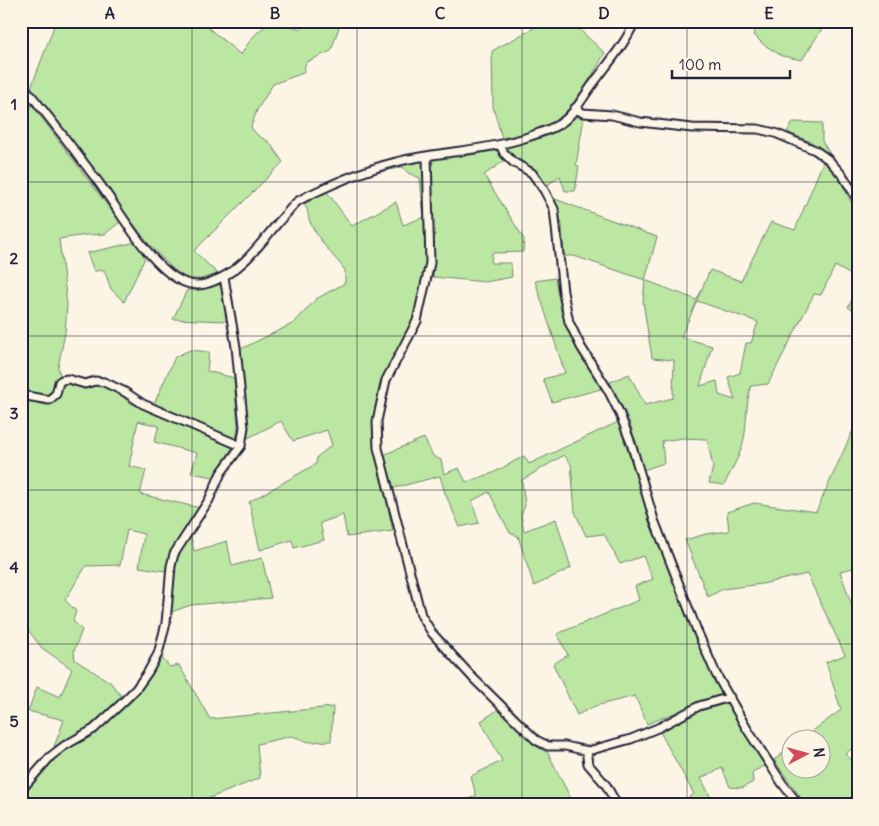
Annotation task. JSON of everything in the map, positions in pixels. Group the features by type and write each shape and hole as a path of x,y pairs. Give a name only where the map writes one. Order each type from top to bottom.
{"street":[{"path":"21,83 98,181 146,250 163,268 190,284 210,282 224,277 240,266 260,247 297,202 357,173 385,164 428,156 467,152 500,145 551,129 564,121 575,108 613,56 635,21"},
{"path":"575,108 583,113 612,115 640,122 692,128 758,129 775,133 815,150 829,160 843,176 858,200"},
{"path":"500,145 504,154 513,162 532,173 554,209 563,292 569,322 581,347 608,390 619,412 631,443 654,520 716,674 767,760 799,805"},
{"path":"428,156 430,263 417,322 386,380 377,421 378,448 421,615 432,633 474,679 536,740 548,746 577,748 588,751 660,727 699,706 730,697"},
{"path":"21,790 58,751 94,729 122,703 136,689 148,672 158,654 166,623 171,566 174,554 210,500 221,473 241,446 244,427 236,347 224,277"},
{"path":"21,395 49,400 56,394 59,382 62,380 68,379 86,384 95,381 104,382 125,392 143,404 241,446"},
{"path":"588,751 588,764 606,785 617,805"}],"green space":[{"path":"56,21 200,21 241,55 252,38 267,25 280,23 300,29 303,21 341,21 331,51 306,62 303,73 273,84 257,110 251,127 257,135 269,142 283,162 194,251 218,274 201,279 187,279 172,268 148,243 31,88"},
{"path":"546,21 570,21 605,53 586,86 562,116 540,129 502,138 493,107 492,51"},
{"path":"761,21 827,21 802,60 782,56 763,44 753,34"},
{"path":"32,105 120,222 105,234 59,239 67,304 65,333 58,367 60,376 56,380 52,391 44,396 21,391 21,139 26,140 25,118"},
{"path":"575,117 584,118 576,165 579,166 575,191 565,191 560,176 546,186 534,168 511,156 506,147 552,134"},
{"path":"793,122 822,123 822,141 831,156 811,142 787,132"},
{"path":"497,150 504,161 484,175 524,239 523,252 492,253 491,263 511,263 512,277 485,282 433,277 431,158 469,155"},
{"path":"424,161 427,263 412,322 383,376 373,417 376,452 393,531 347,537 343,515 320,523 324,540 294,548 292,540 260,550 249,502 316,464 317,457 332,445 327,430 293,441 281,421 248,438 239,350 294,323 316,299 345,283 345,270 317,235 304,204 327,192 352,226 396,202 403,225 424,217 420,178 408,173 403,167 362,176 406,163"},
{"path":"823,162 840,179 852,204 858,210 858,279 835,266 821,295 814,294 768,384 751,386 747,404 744,440 737,460 724,485 709,483 713,467 707,439 683,438 662,441 664,463 643,470 630,423 610,382 629,374 645,405 673,398 674,360 652,358 643,302 645,280 697,300 710,270 741,281 771,222 795,230","holes":["697,301 758,322 751,343 746,343 740,373 728,377 735,400 719,395 717,381 700,386 712,346 681,337"]},
{"path":"555,199 657,237 645,280 574,256 564,256 562,225"},
{"path":"136,242 145,258 124,302 111,289 104,270 94,271 87,253"},
{"path":"555,278 561,312 571,336 601,389 552,402 543,379 565,373 535,281"},
{"path":"222,284 227,321 173,319 187,290 205,289"},
{"path":"858,288 858,313 848,307"},
{"path":"190,350 209,352 207,371 234,378 238,425 236,439 154,404 175,357"},
{"path":"64,382 86,388 101,384 117,392 130,403 233,447 213,477 191,473 197,453 154,442 159,426 138,421 129,466 146,470 140,494 200,508 170,552 165,571 139,567 144,534 127,530 120,565 86,566 65,600 76,611 73,621 82,630 74,651 75,660 110,682 122,697 86,729 54,747 64,720 28,711 37,687 60,697 72,669 42,648 21,621 21,397 50,404 57,399 61,385"},
{"path":"858,419 858,567 840,571 858,624 858,744 845,754 858,765 858,805 806,805 787,778 832,778 832,728 817,728 841,710 826,662 845,655 807,574 762,584 723,589 708,597 685,540 706,534 729,531 727,512 754,503 816,512"},
{"path":"618,422 660,547 692,631 722,694 647,724 635,696 595,706 577,715 553,664 568,655 557,634 639,600 635,586 653,579 643,556 620,564 604,534 586,536 575,512 571,464 564,455 522,480 525,506 521,515 524,531 556,519 571,568 534,586 518,536 510,533 489,492 472,501 479,523 460,527 445,493 440,476 394,488 383,455 424,438 433,456 441,460 444,474 459,468 466,482 493,473 524,456 529,464"},
{"path":"191,537 194,551 227,541 232,566 262,558 271,598 191,605 171,612 174,568 181,550"},
{"path":"162,658 170,667 179,665 210,719 333,707 331,741 309,742 292,736 257,744 260,778 200,802 201,805 21,805 21,795 51,759 65,747 96,733 136,697"},
{"path":"728,703 765,766 752,772 753,782 742,788 730,787 722,768 701,778 713,802 709,805 679,805 694,794 660,732 696,712"},
{"path":"499,709 534,745 548,753 572,801 570,805 452,805 476,796 471,776 502,761 481,721"},
{"path":"782,754 782,771 774,760"}]}
